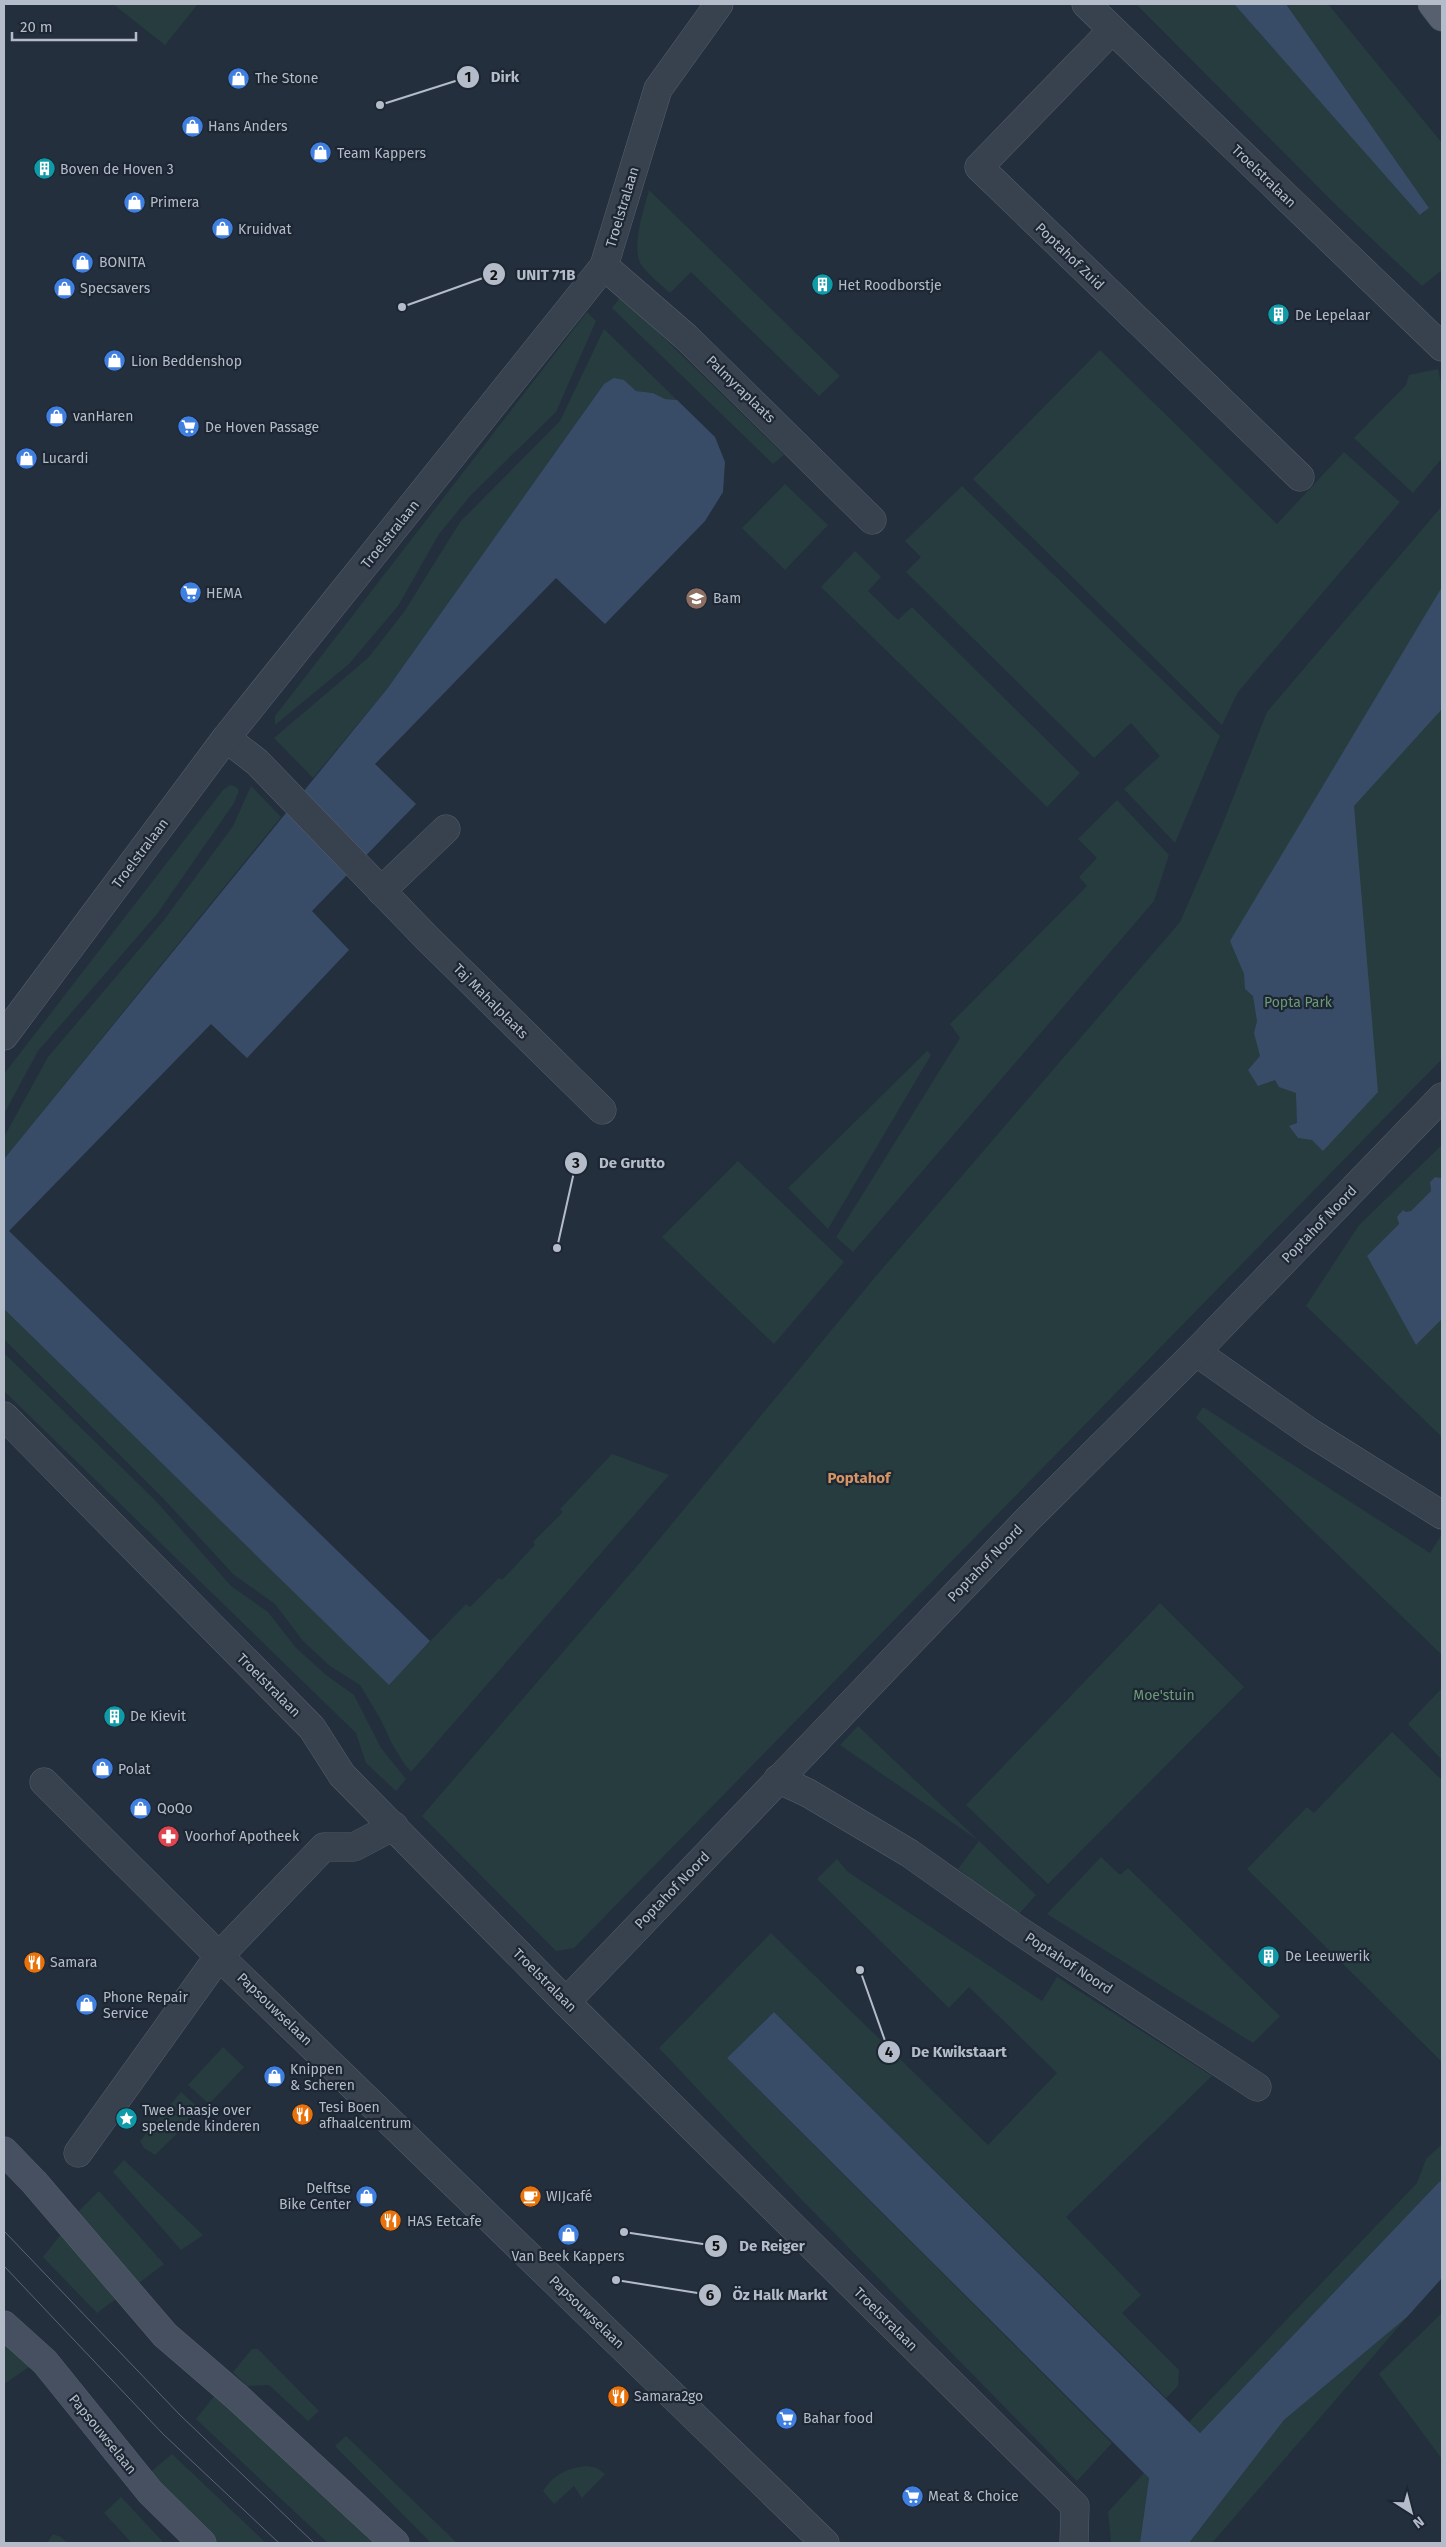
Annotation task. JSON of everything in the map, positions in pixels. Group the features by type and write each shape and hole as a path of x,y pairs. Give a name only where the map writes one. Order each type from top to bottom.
{"main road":[{"path":"1432,4 1442,17"}],"street":[{"name":"Troelstralaan","path":"4,1036 226,738 604,266 658,89 719,4"},
{"name":"Troelstralaan","path":"1086,4 1442,347"},
{"name":"Poptahof Zuid","path":"1112,30 979,167 1300,477"},
{"name":"Palmyraplaats","path":"604,266 686,337 800,447 872,520"},
{"name":"Taj Mahalplaats","path":"226,738 257,762 373,882 602,1110"},
{"path":"373,882 446,829"},
{"name":"Poptahof Noord","path":"566,2002 1022,1525 1196,1352 1442,1097"},
{"path":"1196,1352 1311,1433 1442,1515"},
{"name":"Troelstralaan","path":"4,1416 312,1728 342,1775 566,2002 1075,2506 1074,2543"},
{"name":"Poptahof Noord","path":"778,1779 808,1793 910,1853 1015,1928 1257,2087"},
{"name":"Papsouwselaan","path":"44,1782 219,1956 825,2543"},
{"path":"78,2153 219,1956 324,1847 354,1848 394,1826"},
{"path":"4,2151 34,2182 165,2335 395,2543"},
{"name":"Papsouwselaan","path":"4,2324 45,2362 150,2492 202,2543"}],"green space":[{"path":"113,4 195,4 197,5 165,45"},
{"path":"1136,4 1234,4 1421,215 1429,208 1286,4 1328,4 1442,143 1442,270 1422,286 1339,208"},
{"path":"649,190 840,376 819,396 691,272 670,293 642,266 637,250 641,218"},
{"path":"621,296 784,455 773,464 612,308"},
{"path":"587,312 596,321 556,412 471,495 439,534 398,606 349,664 275,725 275,716"},
{"path":"604,329 677,400 665,399 653,393 636,391 624,380 604,384 387,689 313,778 274,738 368,658 404,612 460,522 560,421"},
{"path":"1100,350 1277,524 1344,452 1400,502 1238,692 1222,725 973,479"},
{"path":"1438,369 1442,388 1442,458 1413,493 1354,438 1406,385 1409,375"},
{"path":"785,484 828,525 785,570 742,528"},
{"path":"962,486 1220,736 1175,843 1124,789 1160,756 1131,723 1094,758 906,572 921,557 905,541"},
{"name":"Popta Park","path":"1442,506 1442,1059 574,1948 556,1951 422,1816 643,1559 876,1276 1180,922 1221,828 1267,712"},
{"path":"855,551 881,577 868,591 898,620 912,607 1080,773 1047,807 821,587"},
{"path":"230,785 236,787 239,791 234,803 157,914 38,1051 4,1114 4,1074 223,790"},
{"path":"251,786 281,817 4,1159 4,1137 48,1057 164,920 233,826"},
{"path":"1117,800 1169,855 1154,901 853,1252 836,1237 960,1038 950,1024 1087,886 1079,877 1097,858 1078,839"},
{"path":"927,1051 931,1055 828,1229 788,1188"},
{"path":"1442,1145 1442,1178 1435,1177 1430,1182 1431,1191 1411,1211 1397,1217 1399,1224 1367,1256 1417,1344 1442,1319 1442,1437 1306,1306 1359,1225"},
{"path":"738,1161 844,1262 774,1344 662,1237"},
{"path":"4,1309 389,1684 466,1604 470,1607 499,1578 502,1580 535,1545 533,1542 563,1512 560,1509 612,1454 669,1475 411,1772 392,1744 381,1720 360,1685 330,1666 303,1641 275,1604 234,1575 161,1496 4,1339"},
{"path":"4,1353 156,1501 231,1586 268,1612 296,1648 326,1675 354,1695 381,1748 406,1779 396,1791 366,1763 356,1733 4,1391"},
{"path":"1203,1407 1430,1553 1442,1534 1442,1655 1196,1418"},
{"name":"Moe'stuin","path":"1160,1603 1244,1687 1048,1884 966,1805"},
{"path":"1442,1688 1442,1760 1408,1724"},
{"path":"858,1726 1036,1895 1018,1915 958,1869 979,1841 840,1745"},
{"path":"1392,1732 1442,1780 1442,2062 1247,1869 1307,1807 1314,1813"},
{"path":"1101,1857 1120,1875 1128,1868 1280,2016 1253,2043 1047,1914"},
{"path":"837,1859 848,1872 1042,2001 1057,1977 1212,2076 1066,2217 1141,2295 1122,2313 1179,2370 1178,2386 1166,2398 774,2012 727,2058 1112,2443 1077,2481 801,2199 659,2048 771,1933 988,2145 1057,2073 969,1987 949,2008 817,1879"},
{"path":"223,2047 244,2067 209,2104 188,2085"},
{"path":"181,2092 201,2110 155,2155 144,2148 140,2141"},
{"path":"1442,2144 1442,2179 1200,2433 1189,2422 1417,2183 1426,2159"},
{"path":"124,2160 203,2235 181,2250 113,2172"},
{"path":"99,2191 164,2264 136,2285 74,2216"},
{"path":"62,2233 116,2299 97,2313 43,2257"},
{"path":"1442,2313 1442,2459 1379,2374"},
{"path":"1407,2317 1212,2543 1189,2543 1284,2420"},
{"path":"4,2341 32,2365 4,2384"},
{"path":"252,2349 258,2349 319,2411 308,2421 269,2385 247,2386 233,2372"},
{"path":"219,2390 381,2543 328,2543 196,2419"},
{"path":"346,2436 457,2543 430,2542 335,2446"},
{"path":"172,2454 266,2543 215,2543 148,2474"},
{"path":"587,2466 597,2468 605,2474 582,2498 574,2486 554,2504 543,2491 556,2476 573,2468"},
{"path":"1144,2473 1149,2478 1140,2543 1113,2543 1111,2542 1108,2512"},
{"path":"121,2497 164,2543 132,2543 104,2513"},
{"path":"53,2534 61,2537 67,2543 47,2543"}],"water":[{"path":"1234,4 1286,4 1429,208 1420,215"},
{"path":"614,378 624,380 636,391 653,393 665,399 677,400 715,437 725,462 723,492 705,521 605,624 556,578 375,764 416,804 312,911 349,950 247,1058 211,1024 9,1231 430,1641 389,1685 4,1309 4,1159 387,689 604,384"},
{"path":"1442,587 1442,709 1354,806 1378,1092 1323,1151 1312,1140 1298,1138 1289,1126 1297,1123 1296,1093 1279,1087 1275,1080 1258,1086 1248,1070 1260,1056 1254,1033 1257,1021 1253,996 1245,989 1244,974 1230,941"},
{"path":"1435,1177 1442,1178 1442,1319 1416,1345 1367,1256 1399,1224 1397,1217 1403,1210 1406,1212 1411,1211 1431,1191 1430,1182"},
{"path":"774,2012 1200,2433 1442,2179 1442,2278 1407,2317 1284,2420 1189,2543 1140,2543 1149,2478 727,2058"}],"tram line":[{"path":"4,2231 180,2415 314,2543"},
{"path":"4,2266 163,2434 279,2543"}],"place":[{"name":"The Stone","path":"239,78"},
{"name":"Dirk","path":"380,105"},
{"name":"Hans Anders","path":"192,126"},
{"name":"Team Kappers","path":"321,153"},
{"name":"Boven de Hoven 3","path":"44,169"},
{"name":"Primera","path":"134,202"},
{"name":"Kruidvat","path":"222,229"},
{"name":"BONITA","path":"83,262"},
{"name":"Het Roodborstje","path":"822,285"},
{"name":"Specsavers","path":"64,288"},
{"name":"UNIT 71B","path":"402,307"},
{"name":"De Lepelaar","path":"1279,315"},
{"name":"Lion Beddenshop","path":"115,361"},
{"name":"vanHaren","path":"57,416"},
{"name":"De Hoven Passage","path":"189,427"},
{"name":"Lucardi","path":"26,458"},
{"name":"HEMA","path":"190,593"},
{"name":"Bam","path":"697,598"},
{"name":"De Grutto","path":"557,1248"},
{"name":"De Kievit","path":"114,1716"},
{"name":"Polat","path":"102,1769"},
{"name":"QoQo","path":"141,1808"},
{"name":"Voorhof Apotheek","path":"169,1836"},
{"name":"De Leeuwerik","path":"1269,1956"},
{"name":"Samara","path":"34,1962"},
{"name":"De Kwikstaart","path":"860,1970"},
{"name":"Phone Repair Service","path":"87,2005"},
{"name":"Knippen & Scheren","path":"274,2077"},
{"name":"Tesi Boen afhaalcentrum","path":"303,2115"},
{"name":"Twee haasje over spelende kinderen","path":"126,2118"},
{"name":"Delftse Bike Center","path":"367,2196"},
{"name":"WIJcafé","path":"530,2196"},
{"name":"HAS Eetcafe","path":"391,2221"},
{"name":"De Reiger","path":"624,2232"},
{"name":"Van Beek Kappers","path":"568,2234"},
{"name":"Öz Halk Markt","path":"616,2280"},
{"name":"Samara2go","path":"618,2396"},
{"name":"Bahar food","path":"787,2418"},
{"name":"Meat & Choice","path":"912,2496"}],"district":[{"name":"Poptahof","path":"859,1478"}]}
